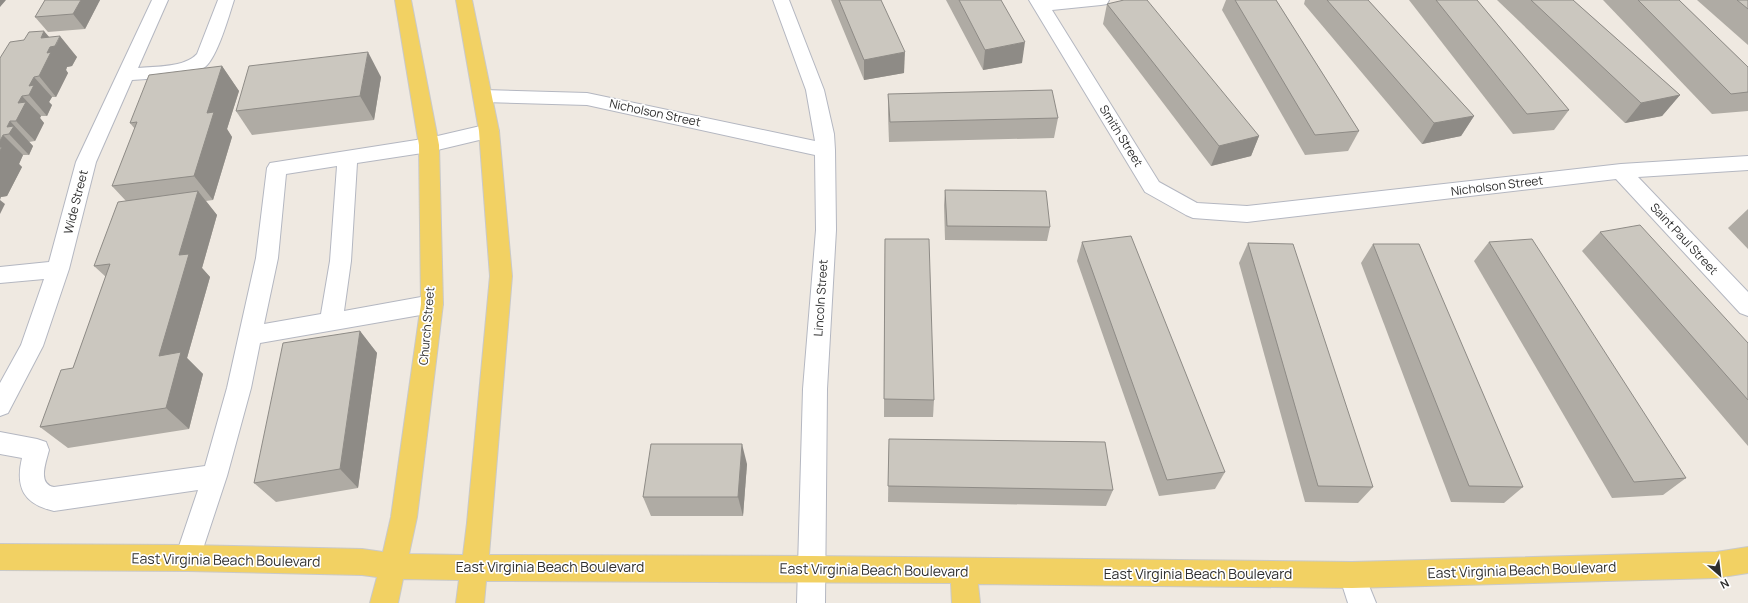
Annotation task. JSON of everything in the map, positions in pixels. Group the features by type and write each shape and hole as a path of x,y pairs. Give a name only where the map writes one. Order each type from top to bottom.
{"main road":[{"name":"Church Street","path":"384,603 404,517 432,304 430,145 403,0"},
{"path":"464,0 489,131 501,276 480,523 470,603"},
{"name":"East Virginia Beach Boulevard","path":"0,558 188,558 362,562 393,566 474,568 811,569 964,572 1352,575 1716,565 1748,560"},
{"path":"964,572 966,603"}],"street":[{"name":"Wide Street","path":"0,406 32,346 58,270 86,162 160,0"},
{"path":"126,75 177,70 198,64 207,51 226,0"},
{"name":"Lincoln Street","path":"782,0 815,90 824,134 825,150 826,230 815,389 811,603"},
{"path":"1039,3 1101,0"},
{"name":"Smith Street","path":"1039,3 1152,187 1193,210 1247,214"},
{"name":"Nicholson Street","path":"483,96 587,99 825,150"},
{"path":"188,558 215,476 239,388 267,258 277,168 430,145 489,131"},
{"path":"331,322 335,306 343,230 347,158"},
{"name":"Nicholson Street","path":"1247,214 1621,171 1748,163"},
{"name":"Saint Paul Street","path":"1621,171 1748,307"},
{"path":"0,275 58,270"},
{"path":"251,335 432,304"},
{"path":"0,444 37,450 31,474 37,493 45,498 54,499 215,476"},
{"path":"1352,575 1362,603"}],"building":[{"path":"45,0 81,0 73,14 35,17"},
{"path":"839,0 881,0 905,52 864,60"},
{"path":"959,0 1001,0 1025,42 985,50"},
{"path":"1124,0 1147,0 1259,136 1219,146 1107,4"},
{"path":"1235,0 1276,0 1359,131 1315,135"},
{"path":"1327,0 1368,0 1474,116 1434,123"},
{"path":"1436,0 1477,0 1569,110 1527,114"},
{"path":"1531,0 1573,0 1680,95 1641,103"},
{"path":"1638,0 1679,0 1748,67 1748,92 1731,94"},
{"path":"1737,0 1748,0 1748,9"},
{"path":"44,31 41,38 60,36 55,46 50,47 47,53 51,52 39,76 34,77 29,86 34,85 29,95 22,96 18,103 26,102 16,121 10,121 7,127 14,126 9,134 3,135 0,141 0,58 10,42 24,40 29,32"},
{"path":"368,52 360,96 236,111 249,66"},
{"path":"222,66 207,113 214,112 194,176 112,186 137,122 130,123 149,75"},
{"path":"1052,90 1058,118 890,122 888,94"},
{"path":"945,190 1046,191 1050,227 947,226"},
{"path":"198,191 179,255 189,254 159,356 181,352 166,408 40,427 61,370 73,368 110,264 94,266 118,202"},
{"path":"1640,225 1748,343 1748,400 1600,232"},
{"path":"1131,236 1225,472 1167,480 1082,242"},
{"path":"885,239 929,239 934,400 884,399"},
{"path":"1532,239 1686,478 1634,482 1489,242"},
{"path":"1248,243 1293,244 1373,487 1318,486"},
{"path":"1373,244 1419,244 1523,487 1469,486"},
{"path":"360,331 340,469 254,483 283,343"},
{"path":"889,439 1105,442 1113,490 888,486"},
{"path":"651,444 742,444 738,497 643,497"}]}
